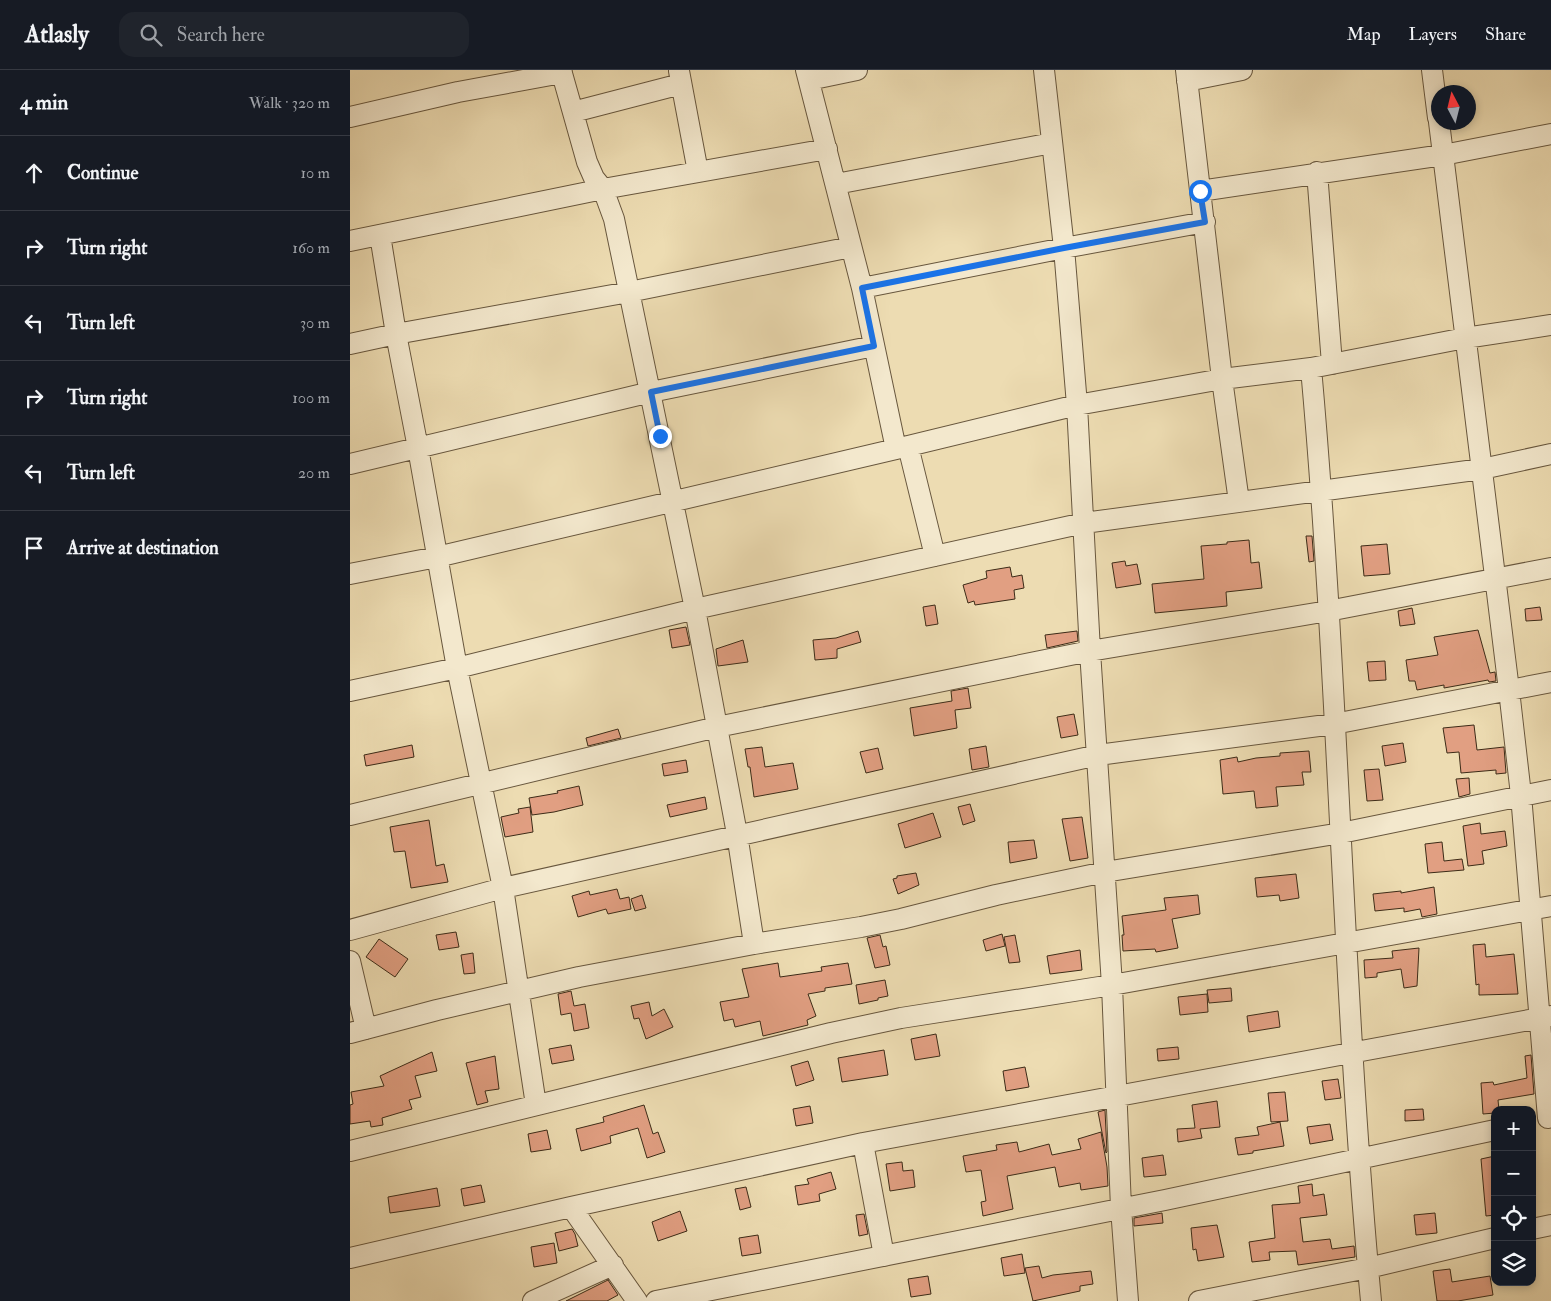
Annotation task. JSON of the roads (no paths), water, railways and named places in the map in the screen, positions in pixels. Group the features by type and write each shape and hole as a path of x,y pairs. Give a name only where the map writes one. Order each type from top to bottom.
{"street":[{"path":"858,70 807,75 862,288 874,346 902,448 935,556"},
{"path":"1044,70 1064,248 1077,404 1090,651 1112,985 1121,1208 1128,1301"},
{"path":"1239,502 1222,379 1187,76 1242,70"},
{"path":"1432,70 1434,85"},
{"path":"350,117 561,71 587,162 594,178 603,189 614,219 695,609 737,834 754,944"},
{"path":"573,112 680,77 698,172"},
{"path":"1440,130 1510,690 1530,910 1545,1017 1544,1119"},
{"path":"1200,191 1317,172 1443,155 1551,134"},
{"path":"836,184 1052,143"},
{"path":"350,241 603,189 827,149"},
{"path":"1317,172 1332,364"},
{"path":"862,288 1205,222"},
{"path":"380,235 396,334 457,668 503,888 536,1104"},
{"path":"350,344 629,292 851,247"},
{"path":"350,574 437,557 902,448 1077,404 1222,379 1311,368 1465,338 1551,325"},
{"path":"350,464 651,392 874,346"},
{"path":"1311,368 1321,490 1341,833 1345,944 1371,1301"},
{"path":"350,691 457,668 695,609 1084,523 1482,469 1551,454"},
{"path":"350,815 717,727 1090,651 1328,611 1551,568"},
{"path":"350,930 503,888 737,834 1098,755 1334,724 1551,682"},
{"path":"350,961 358,1031 579,977 754,944 862,927 996,895 1105,872 1341,833 1551,790"},
{"path":"350,1151 831,1032 901,1018 1112,985 1551,906"},
{"path":"350,1258 863,1143 1545,1017"},
{"path":"656,1301 1121,1208 1491,1131"},
{"path":"863,1143 884,1256"},
{"path":"572,1207 638,1301"},
{"path":"1536,1228 1551,1225"},
{"path":"1200,1301 1368,1268 1491,1239"},
{"path":"533,1301 613,1265"}]}
